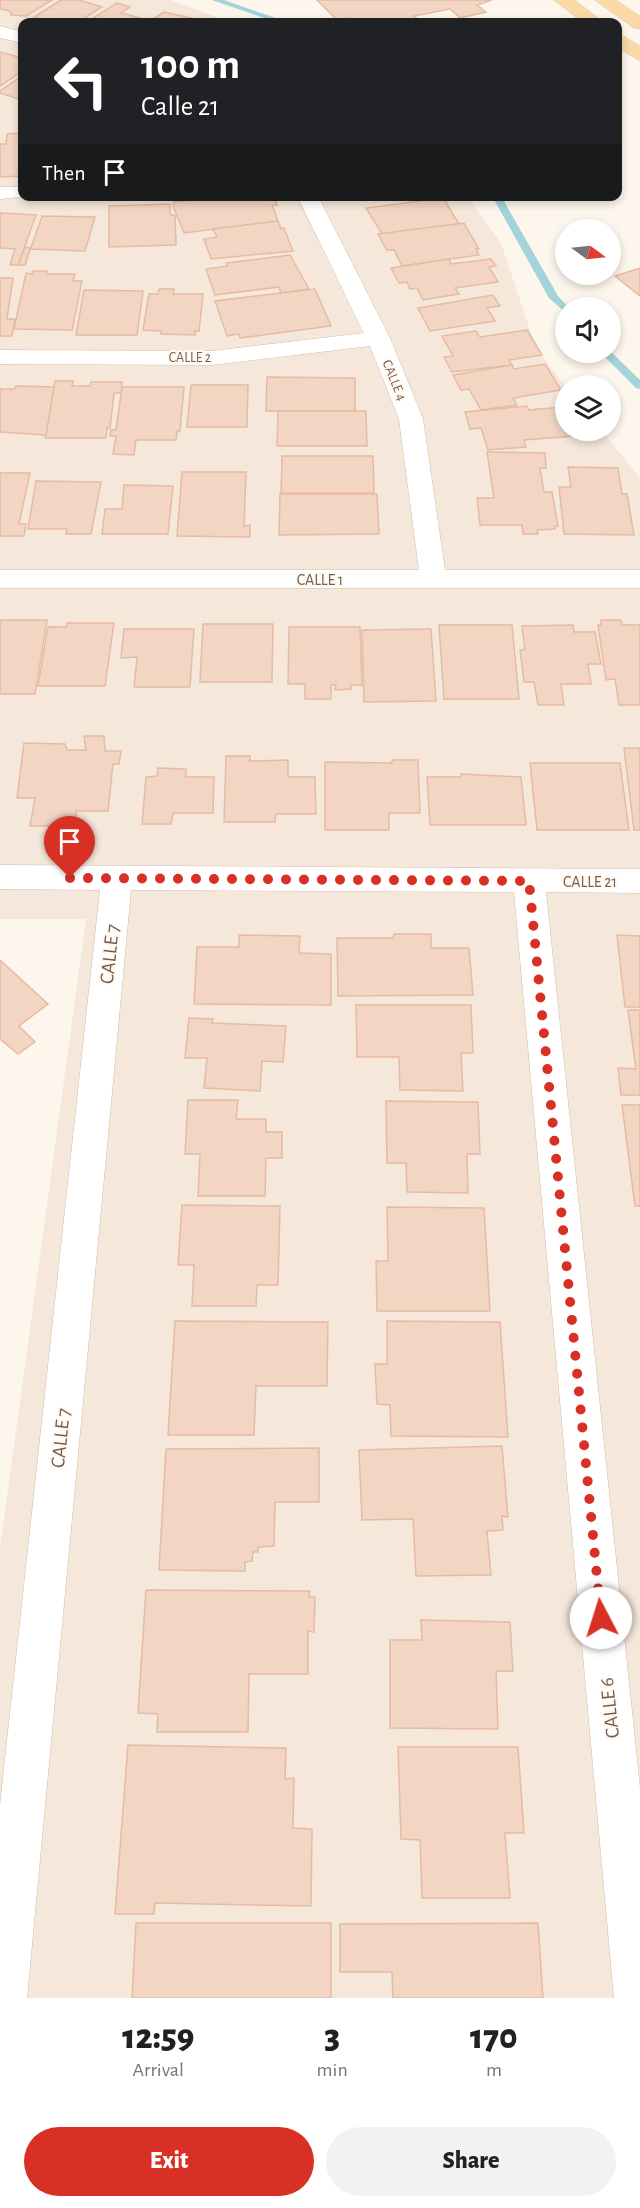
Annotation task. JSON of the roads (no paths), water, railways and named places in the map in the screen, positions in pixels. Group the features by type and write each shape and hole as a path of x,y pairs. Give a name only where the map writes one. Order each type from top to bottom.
{"main road":[{"path":"563,0 588,18"},
{"path":"604,0 640,24"},
{"path":"622,42 640,55"}],"street":[{"path":"0,32 18,37"},
{"path":"0,193 18,193"},
{"name":"CALLE 4","path":"310,201 378,338 411,419 434,579"},
{"name":"CALLE 2","path":"0,357 212,358 378,338"},
{"name":"CALLE 1","path":"0,579 640,579"},
{"name":"CALLE 21","path":"0,877 640,881"},
{"name":"CALLE 7","path":"3,1998 117,878"},
{"name":"CALLE 6","path":"529,881 638,1998"}],"waterway":[{"path":"216,0 271,18"},
{"path":"499,201 555,299"},
{"path":"616,363 640,386"}]}
